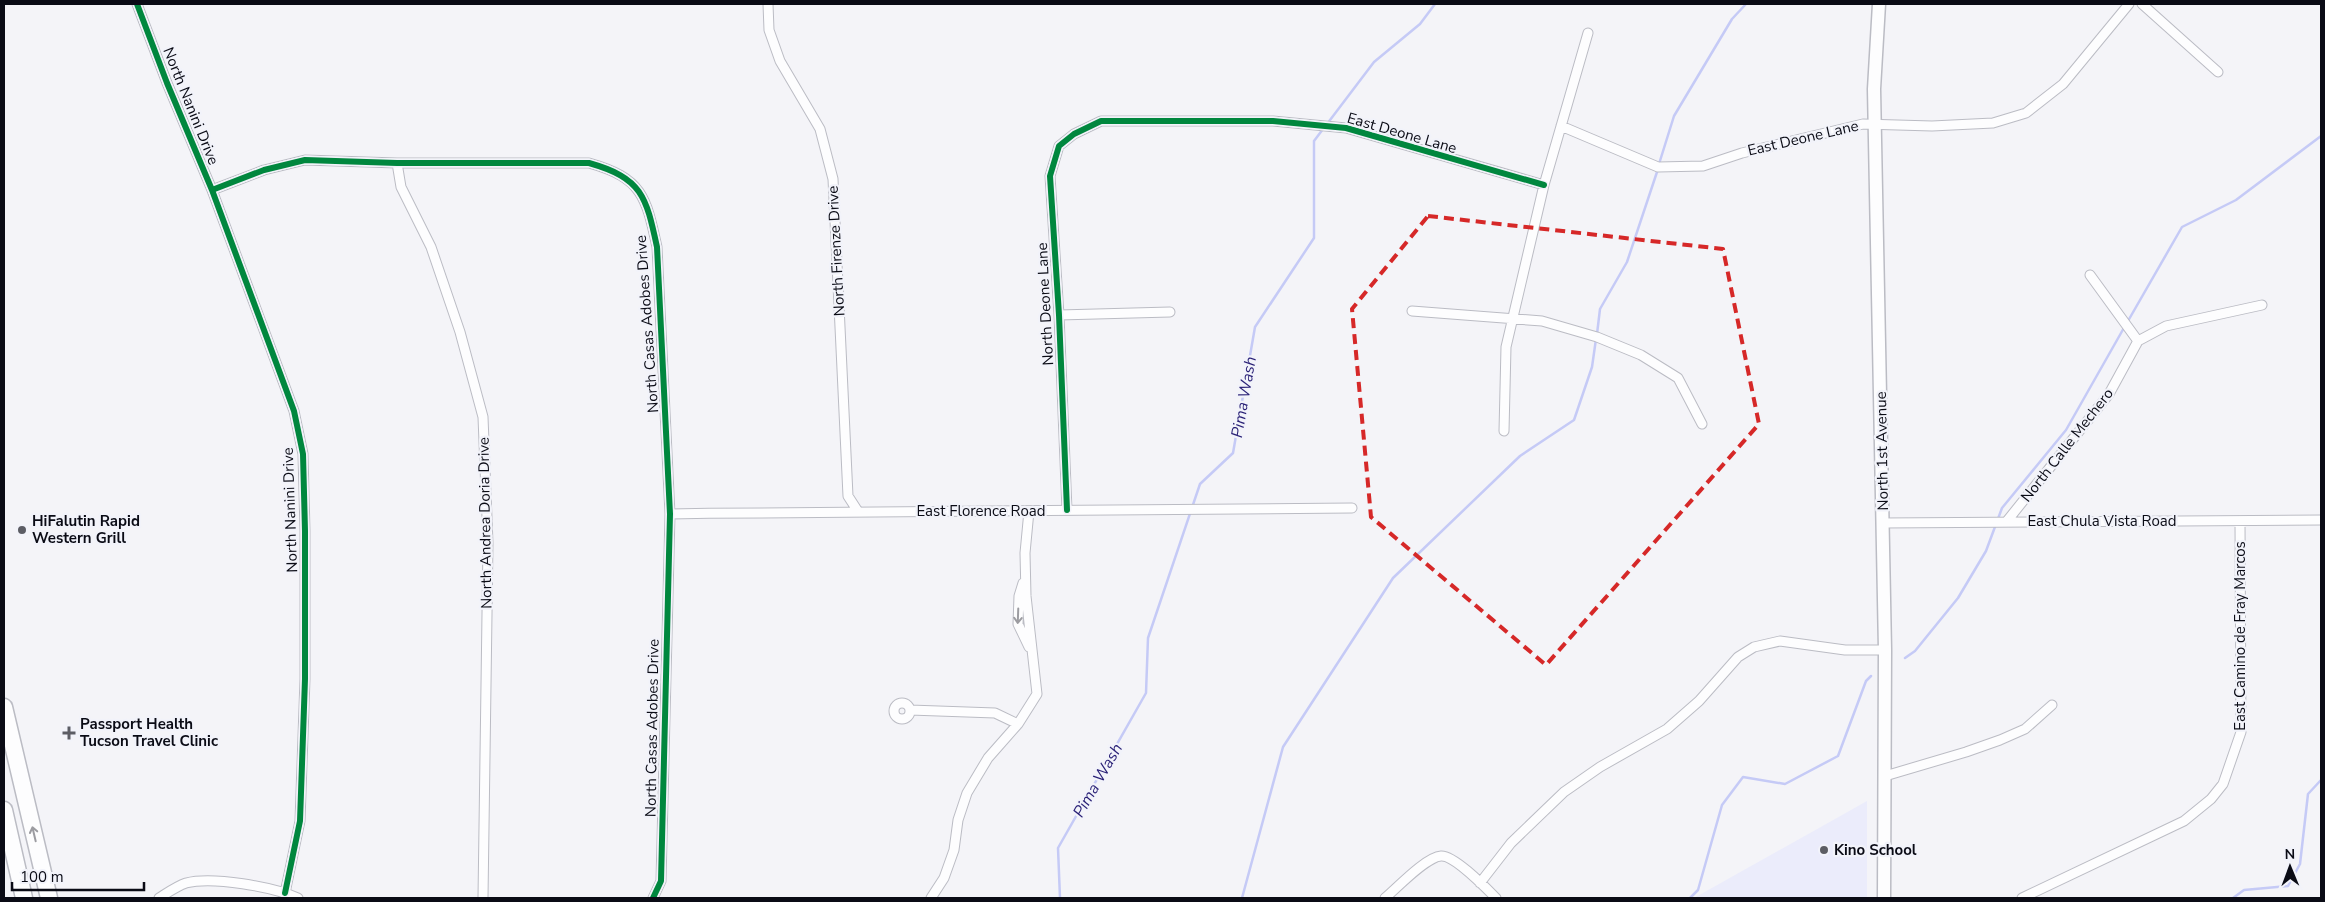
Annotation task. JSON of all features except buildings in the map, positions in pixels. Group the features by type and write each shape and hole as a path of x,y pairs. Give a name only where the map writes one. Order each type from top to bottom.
{"highway":[{"path":"4,707 49,898"},
{"path":"4,810 24,898"}],"main road":[{"name":"North 1st Avenue","path":"1879,4 1874,89 1886,650 1884,898"}],"street":[{"name":"North Nanini Drive","path":"137,4 167,83 212,190 294,411 303,454 305,679 300,821 285,893"},
{"name":"North Firenze Drive","path":"768,4 769,30 780,61 820,129 833,180 848,496 857,510"},
{"name":"East Deone Lane","path":"1561,126 1658,167 1703,166 1742,153 1876,122 1932,126 1993,123 2026,113 2063,84 2129,4"},
{"path":"2142,4 2218,72"},
{"path":"1504,431 1506,347 1512,318 1544,185 1588,32"},
{"name":"East Deone Lane","path":"1101,121 1273,121 1346,128 1544,185"},
{"name":"North Deone Lane","path":"1067,510 1059,315 1050,176 1060,146 1074,134 1101,121"},
{"name":"North Casas Adobes Drive","path":"212,190 264,170 304,160 397,163 589,162 612,170 632,182 649,209 657,247 670,514 661,881 653,898"},
{"name":"North Andrea Doria Drive","path":"397,163 401,187 431,247 460,332 483,417 488,543 482,898"},
{"path":"2090,275 2138,341 2166,326 2262,305"},
{"path":"1412,311 1542,321 1597,337 1641,355 1678,378 1702,424"},
{"path":"1059,315 1170,312"},
{"name":"North Calle Mechero","path":"2007,521 2109,394 2138,341"},
{"name":"East Florence Road","path":"670,514 857,510 1028,511 1352,508"},
{"path":"931,898 944,878 954,850 958,820 967,793 988,758 1018,724 1037,694 1032,654 1018,624 1019,596 1026,576 1025,553 1028,511"},
{"name":"East Chula Vista Road","path":"1883,523 2321,520"},
{"name":"East Camino de Fray Marcos","path":"2022,898 2184,821 2211,799 2223,784 2242,732 2240,522"},
{"path":"1480,883 1511,843 1564,792 1600,767 1667,729 1700,701 1738,657 1754,648 1780,640 1845,650 1886,650"},
{"path":"1884,776 2000,740 2025,729 2052,705"},
{"path":"910,710 995,713 1018,724"},
{"path":"1385,898 1440,852 1496,898"},
{"path":"159,898 178,887 195,882 222,881 285,893 298,898"}],"highlighted area":[{"path":"1428,216 1723,249 1759,424 1546,665 1371,517 1352,309"}],"shaded area":[{"name":"Kino School","path":"1867,801 1867,898 1694,898"}],"waterway":[{"name":"Pima Wash","path":"1327,124 1374,62 1420,24 1435,4"},
{"path":"1659,164 1674,116 1732,19 1746,4"},
{"name":"Pima Wash","path":"1060,898 1058,848 1146,693 1148,638 1200,484 1233,453 1255,327 1314,238 1314,141 1323,129"},
{"path":"2128,321 2182,227 2236,200 2321,136"},
{"path":"1597,334 1600,309 1627,262 1658,169"},
{"path":"1905,658 1915,651 1958,598 1986,551 2002,508 2066,430 2125,326"},
{"path":"1242,898 1283,747 1393,578 1520,456 1574,420 1592,367 1596,339"},
{"path":"1690,898 1698,890 1722,805 1743,777 1785,784 1838,756 1866,681 1871,676"},
{"path":"2233,898 2244,890 2288,886 2300,864 2308,794 2321,780"}],"cycle path":[{"path":"137,4 167,83 212,190 294,411 303,454 305,679 300,821 285,893"},
{"path":"1067,510 1059,315 1050,176 1059,146 1074,134 1101,121 1273,121 1346,128 1544,185"},
{"path":"212,190 264,170 305,160 397,163 589,163 620,175 639,192 649,214 657,247 670,514 661,881 653,898"}],"place":[{"name":"HiFalutin Rapid Western Grill","path":"22,530"},
{"name":"Passport Health Tucson Travel Clinic","path":"69,733"},
{"name":"Kino School","path":"1824,850"}]}
